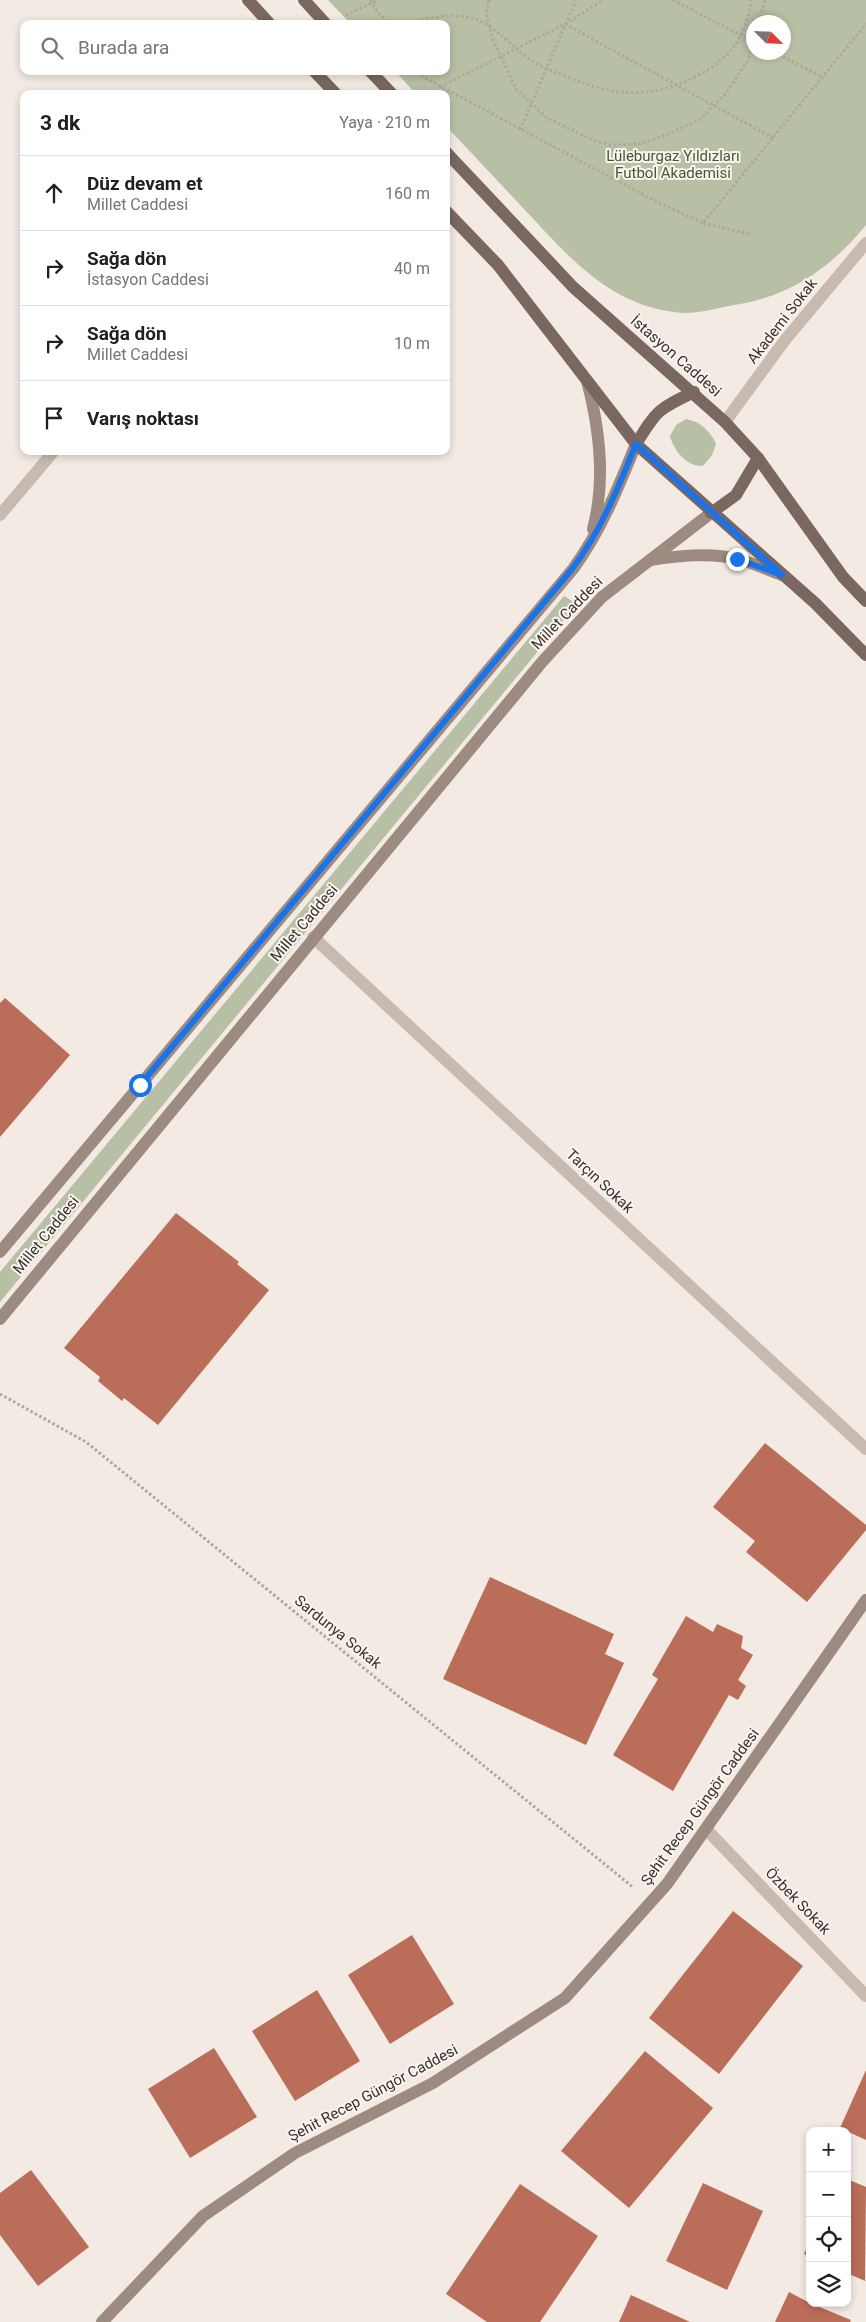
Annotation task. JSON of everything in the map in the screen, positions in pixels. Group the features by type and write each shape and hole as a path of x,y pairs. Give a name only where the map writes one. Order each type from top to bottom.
{"main road":[{"path":"248,0 266,20"},
{"path":"304,0 322,20"},
{"path":"318,75 332,90"},
{"path":"374,75 388,90"},
{"name":"İstasyon Caddesi","path":"450,156 573,287 694,392 725,422 758,458 843,578 866,601"},
{"path":"450,215 498,265 636,444 711,513 815,603 866,655"},
{"name":"Millet Caddesi","path":"587,381 596,413 600,467 596,514 588,548"},
{"path":"636,444 653,416 663,406 694,392"},
{"name":"Millet Caddesi","path":"0,1252 588,548 612,504 636,444"},
{"path":"711,513 736,495 758,458"},
{"name":"Millet Caddesi","path":"0,1319 313,936 542,662 602,597 711,513"},
{"path":"647,561 694,555 718,557 737,559 782,575"},
{"name":"Şehit Recep Güngör Caddesi","path":"102,2322 210,2211 295,2153 433,2083 565,1998 667,1884 866,1600"}],"street":[{"name":"Akademi Sokak","path":"725,422 785,340 866,243"},
{"path":"0,515 51,455"},
{"name":"Tarçın Sokak","path":"313,936 866,1449"},
{"name":"Özbek Sokak","path":"706,1829 866,1996"}],"path":[{"path":"345,15 372,1 378,0"},
{"path":"490,0 486,14 488,24 500,57 516,89 547,118 594,141 627,145 639,144 699,120 714,106 748,60"},
{"path":"520,130 576,0"},
{"path":"440,87 565,24 604,0"},
{"path":"673,0 746,38"},
{"path":"421,20 432,17 454,16 488,24 532,61 579,82 615,92 648,93 676,85 704,72 726,57 742,36 751,0"},
{"path":"761,15 764,0"},
{"path":"372,1 375,10 389,20"},
{"path":"565,24 773,138"},
{"path":"703,224 866,24"},
{"path":"789,60 822,77"},
{"path":"419,75 446,90"},
{"path":"450,92 655,201 703,224 749,234"},
{"name":"Sardunya Sokak","path":"0,1394 86,1442 651,1902"}],"green space":[{"name":"Lüleburgaz Yıldızları Futbol Akademisi","path":"328,0 866,0 866,225 838,255 823,267 791,288 773,295 754,301 691,313 659,309 636,302 594,278 576,262 450,130 450,90 412,90 399,75 450,75 450,20 347,20"},
{"path":"686,419 696,422 704,428 716,444 712,455 703,466 697,466 687,461 672,442 670,436 676,425"},
{"path":"564,596 577,604 0,1302 0,1272"}],"building":[{"path":"5,998 70,1055 0,1137 0,1003"},
{"path":"176,1213 239,1262 237,1264 269,1290 158,1425 124,1398 122,1401 98,1381 100,1377 64,1348"},
{"path":"765,1443 866,1525 866,1530 807,1602 746,1552 755,1541 713,1507"},
{"path":"490,1577 614,1634 605,1654 624,1663 586,1745 443,1679"},
{"path":"686,1616 713,1632 717,1624 743,1636 741,1648 753,1655 738,1680 746,1686 738,1700 729,1695 673,1791 613,1755 658,1679 652,1675"},
{"path":"733,1911 803,1966 719,2074 649,2018"},
{"path":"412,1935 454,2004 390,2044 348,1975"},
{"path":"317,1990 360,2061 295,2101 252,2031"},
{"path":"214,2048 257,2117 190,2158 148,2089"},
{"path":"645,2051 713,2108 629,2208 561,2151"},
{"path":"866,2070 866,2140 851,2133 851,2127 840,2127"},
{"path":"31,2170 89,2247 38,2286 0,2235 0,2193"},
{"path":"851,2181 866,2187 865,2281 851,2275"},
{"path":"703,2183 763,2211 727,2290 666,2261"},
{"path":"520,2184 598,2236 540,2322 487,2322 446,2294"},
{"path":"789,2292 806,2301 806,2307 820,2307 851,2320 850,2322 775,2322"},
{"path":"631,2295 690,2322 619,2322"}],"route":[{"path":"140,1085 572,569 588,548 612,504 636,444 782,575 737,559"}]}
